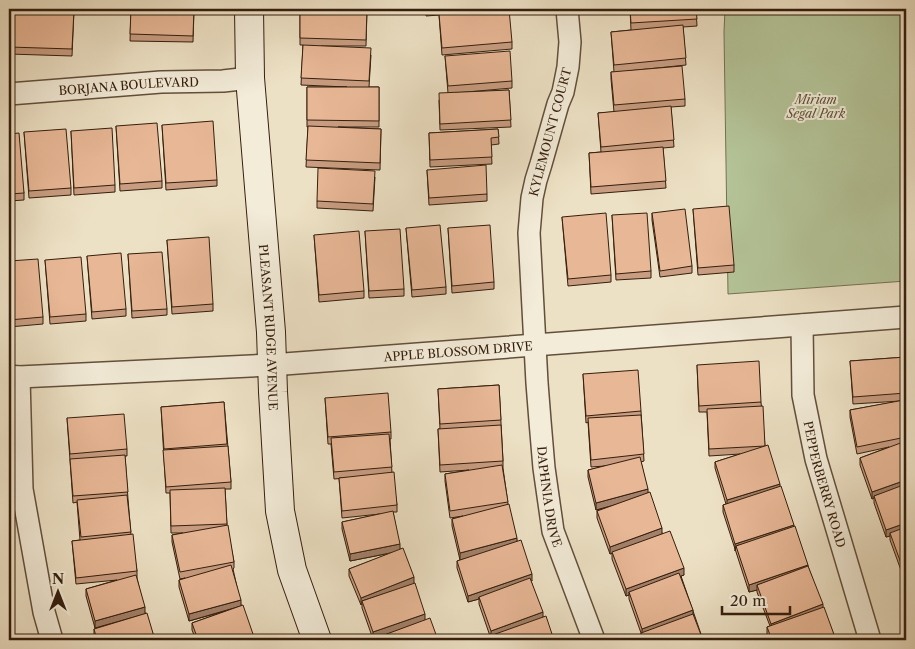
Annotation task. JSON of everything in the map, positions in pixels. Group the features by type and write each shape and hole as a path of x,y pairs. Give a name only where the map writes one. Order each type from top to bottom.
{"street":[{"name":"PLEASANT RIDGE AVENUE","path":"249,9 250,78 271,332 271,365 280,511 292,570 316,640"},
{"name":"KYLEMOUNT COURT","path":"535,346 529,233 530,215 536,180 563,92 568,67 570,42 567,9"},
{"name":"BORJANA BOULEVARD","path":"9,94 161,82 223,81 250,78"},
{"name":"APPLE BLOSSOM DRIVE","path":"14,376 271,365 906,317"},
{"name":"PEPPERBERRY ROAD","path":"802,325 803,395 816,459 870,640"},
{"name":"DAPHNIA DRIVE","path":"535,346 541,440 552,531 594,640"},
{"path":"14,376 22,489 44,612 52,640"}],"green space":[{"name":"Miriam Segal Park","path":"725,9 906,9 906,281 728,294"}],"building":[{"path":"9,9 74,10 72,49 9,47"},
{"path":"131,9 194,9 193,36 130,34"},
{"path":"300,9 367,9 366,40 300,38"},
{"path":"509,9 512,42 442,48 439,14"},
{"path":"630,9 696,9 697,19 631,23"},
{"path":"683,25 686,58 614,65 611,32"},
{"path":"303,45 371,48 369,81 301,78"},
{"path":"510,51 512,81 448,86 445,56"},
{"path":"682,66 685,99 614,105 611,72"},
{"path":"307,87 379,87 379,121 307,120"},
{"path":"509,90 511,120 440,124 439,93"},
{"path":"671,106 674,140 601,147 598,113"},
{"path":"213,121 217,180 166,183 162,125"},
{"path":"157,123 162,181 120,184 116,126"},
{"path":"308,126 381,129 380,163 306,160"},
{"path":"112,128 115,185 74,188 71,131"},
{"path":"66,129 71,188 29,191 24,132"},
{"path":"498,129 499,137 491,138 492,157 430,160 429,133"},
{"path":"19,133 24,193 9,194 9,134"},
{"path":"663,147 666,181 591,187 589,153"},
{"path":"486,165 487,194 429,198 427,170"},
{"path":"318,168 375,171 373,204 317,201"},
{"path":"729,206 734,265 698,268 693,209"},
{"path":"685,209 692,266 660,271 652,213"},
{"path":"606,213 611,275 568,279 562,217"},
{"path":"647,213 651,271 616,274 612,215"},
{"path":"440,225 446,287 412,290 406,228"},
{"path":"490,225 494,282 452,286 448,228"},
{"path":"400,229 404,289 369,291 365,231"},
{"path":"359,231 364,291 319,295 314,235"},
{"path":"209,237 213,304 172,307 167,240"},
{"path":"162,252 167,309 132,311 128,254"},
{"path":"121,253 126,309 92,312 87,256"},
{"path":"81,257 86,314 50,317 45,260"},
{"path":"38,259 43,317 9,320 9,261"},
{"path":"906,357 906,393 853,397 850,361"},
{"path":"759,361 761,402 699,406 697,365"},
{"path":"638,370 641,411 586,416 583,374"},
{"path":"499,385 501,420 440,424 438,389"},
{"path":"388,393 391,432 328,437 325,398"},
{"path":"904,400 906,409 906,437 857,447 850,410"},
{"path":"224,402 227,444 164,449 161,407"},
{"path":"763,406 765,446 709,449 707,409"},
{"path":"124,414 127,449 70,454 67,418"},
{"path":"641,415 644,454 591,460 588,418"},
{"path":"501,425 503,461 440,465 438,429"},
{"path":"389,434 392,467 334,472 331,438"},
{"path":"906,441 906,480 872,492 860,458"},
{"path":"768,445 780,484 727,500 715,462"},
{"path":"228,446 231,482 166,487 163,450"},
{"path":"125,455 128,492 73,496 70,459"},
{"path":"640,457 648,489 596,503 588,470"},
{"path":"502,465 508,502 450,511 445,474"},
{"path":"394,472 397,505 342,511 339,478"},
{"path":"906,484 906,523 886,530 874,496"},
{"path":"781,486 794,525 735,544 723,505"},
{"path":"225,488 227,524 171,526 170,490"},
{"path":"650,492 662,528 610,547 597,511"},
{"path":"127,495 131,532 81,537 77,500"},
{"path":"509,504 517,538 460,553 452,519"},
{"path":"393,511 400,544 350,554 342,522"},
{"path":"228,525 234,562 180,572 172,535"},
{"path":"795,526 808,565 749,585 736,546"},
{"path":"906,527 906,564 902,566 890,533"},
{"path":"670,531 684,568 626,589 612,552"},
{"path":"133,534 137,571 76,578 72,541"},
{"path":"521,540 532,574 468,596 457,561"},
{"path":"403,548 414,577 361,598 349,569"},
{"path":"231,565 241,600 189,614 179,580"},
{"path":"808,566 823,604 771,624 757,585"},
{"path":"906,569 906,582 902,571"},
{"path":"679,573 693,610 642,629 629,592"},
{"path":"136,575 145,607 95,621 86,589"},
{"path":"530,578 543,612 491,631 479,597"},
{"path":"415,583 425,614 373,632 362,601"},
{"path":"243,605 254,637 246,640 198,640 192,623"},
{"path":"824,607 836,640 772,640 767,627"},
{"path":"147,613 155,640 97,640 94,629"},
{"path":"693,614 703,640 644,640 641,633"},
{"path":"546,616 554,640 488,640 487,637"},
{"path":"430,618 438,640 377,640 376,638"}]}
